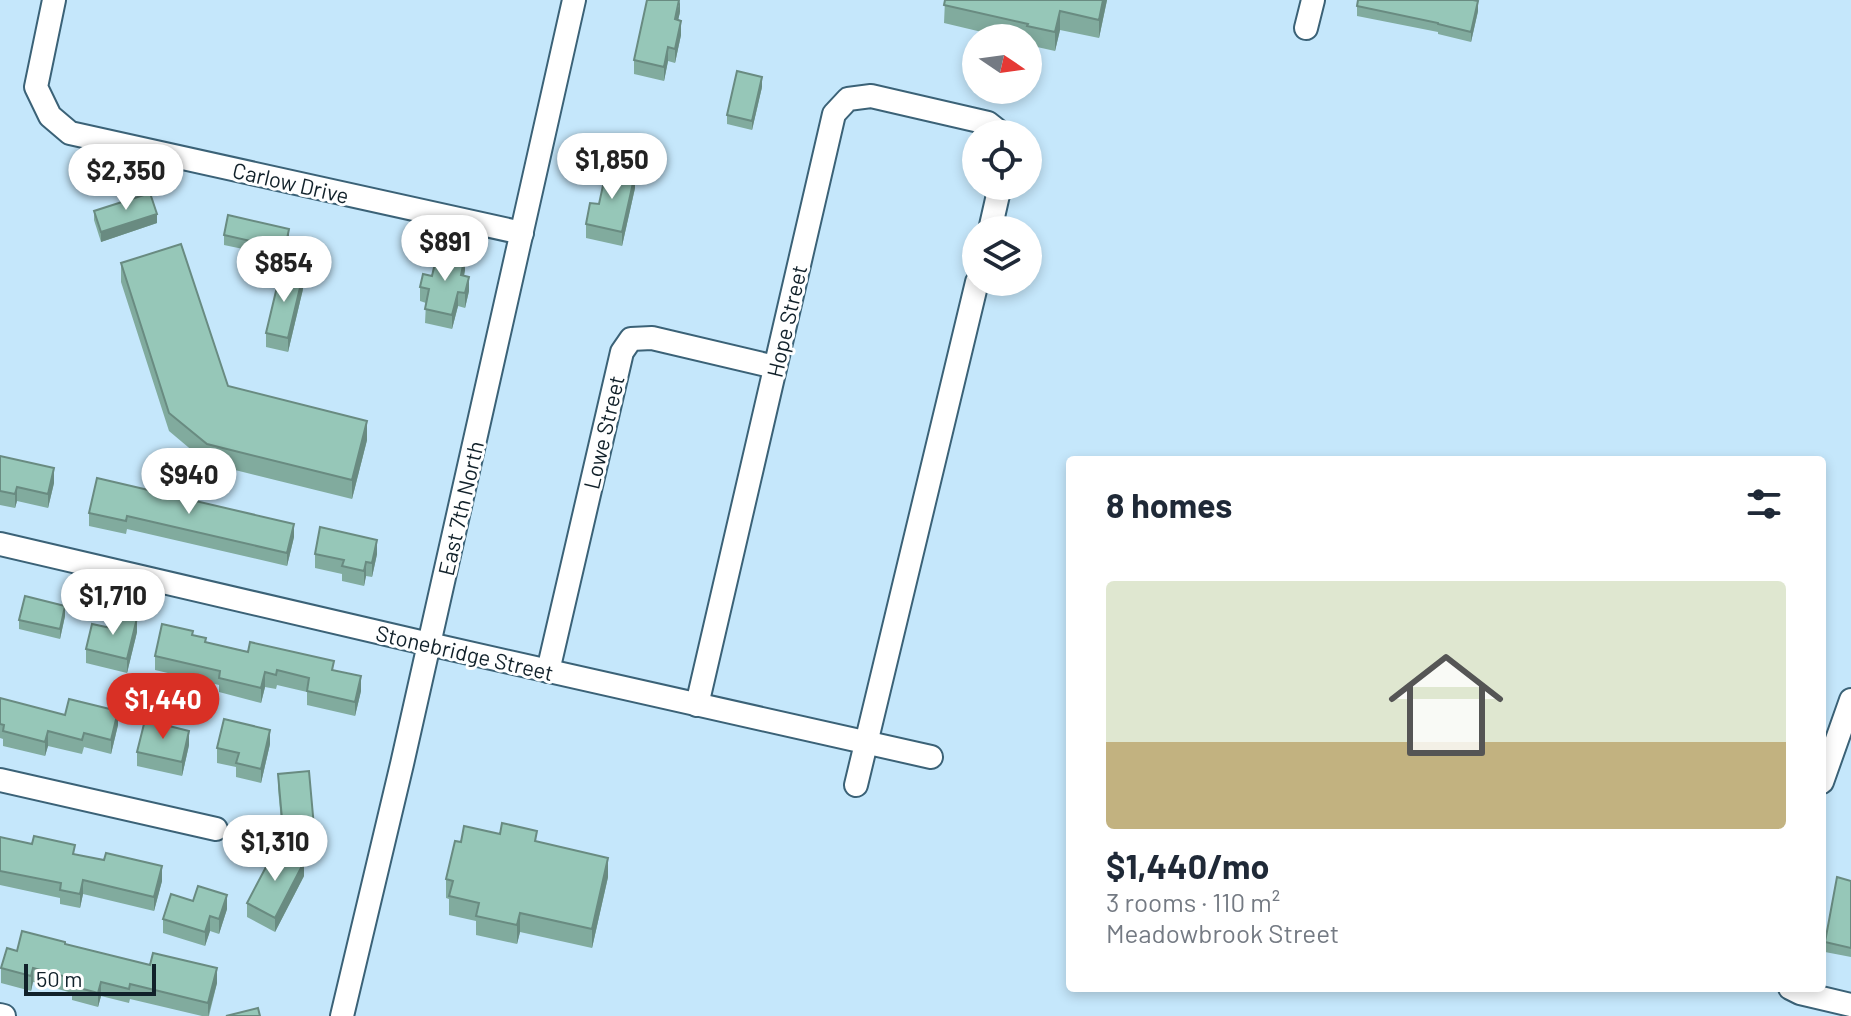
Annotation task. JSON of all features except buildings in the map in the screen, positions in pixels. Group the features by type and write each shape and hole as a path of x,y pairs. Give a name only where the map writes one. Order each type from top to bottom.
{"street":[{"name":"Carlow Drive","path":"54,0 36,87 50,116 70,133 522,233"},
{"name":"East 7th North","path":"342,1016 574,0"},
{"path":"1306,28 1313,0"},
{"name":"Hope Street","path":"697,705 834,114 848,99 871,96 975,120"},
{"path":"856,785 974,296"},
{"name":"Lowe Street","path":"548,671 622,352 631,339 652,338 775,367"},
{"name":"Stonebridge Street","path":"0,544 931,757"},
{"path":"1826,771 1851,700"},
{"path":"0,780 216,829"},
{"path":"1798,992 1851,1005"}]}
